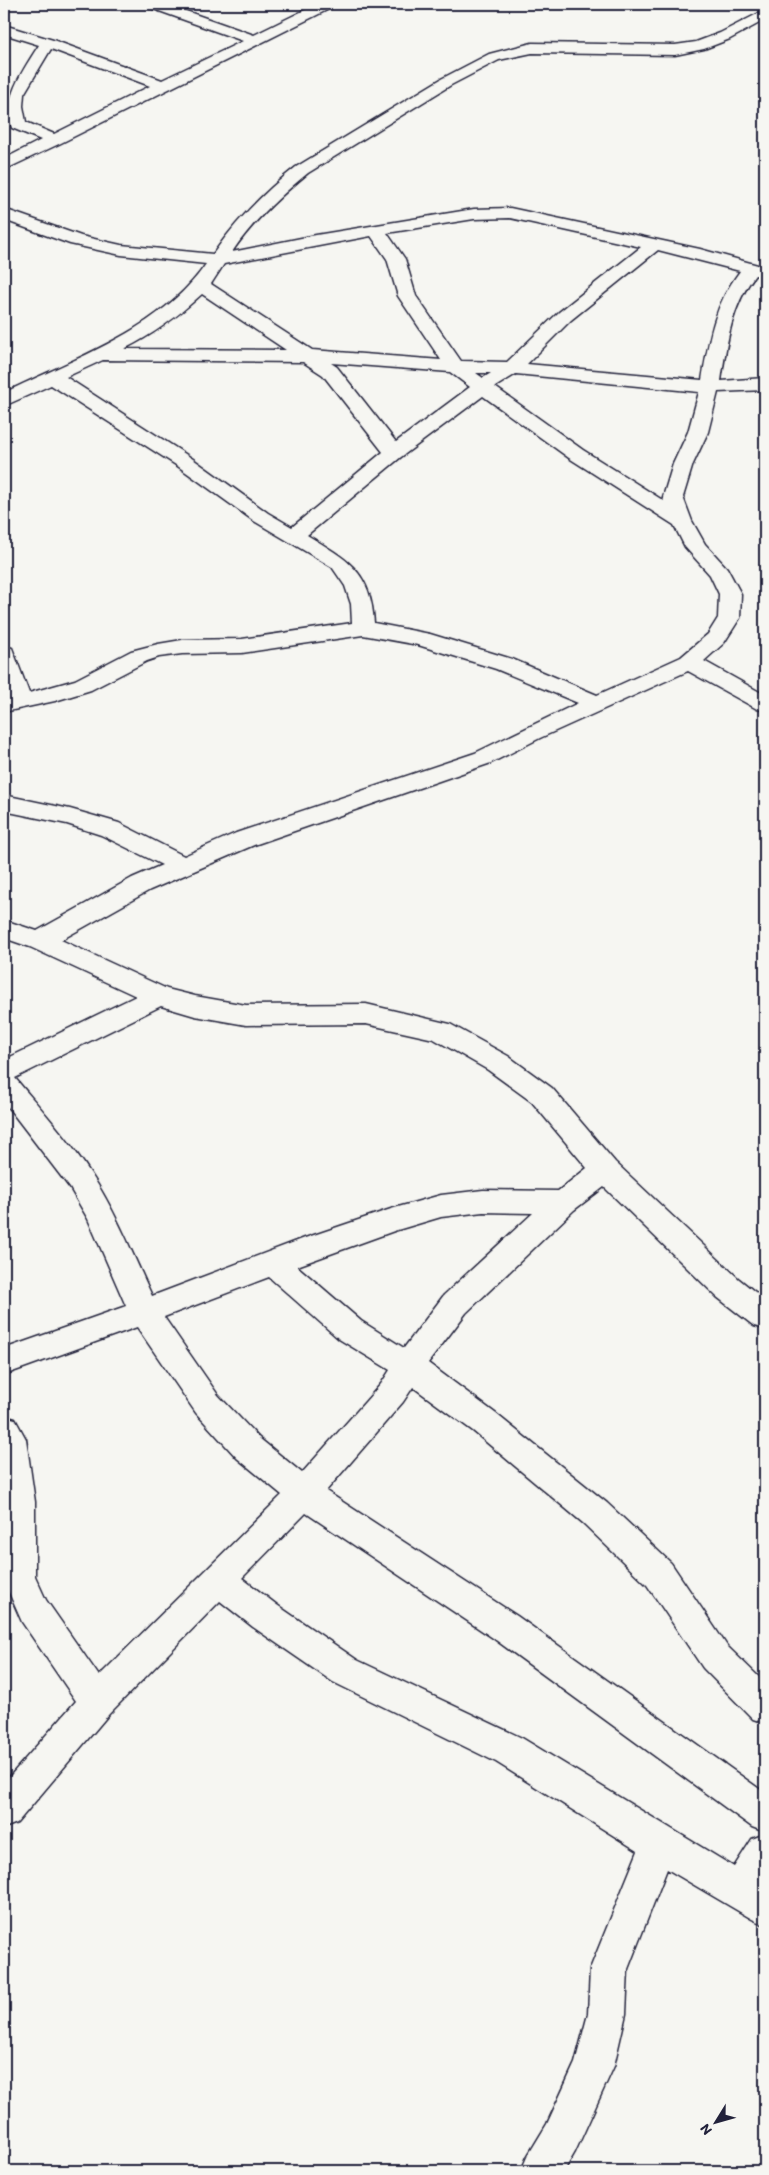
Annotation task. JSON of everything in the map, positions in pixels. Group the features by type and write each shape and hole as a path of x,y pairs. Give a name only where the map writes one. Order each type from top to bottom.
{"street":[{"path":"153,4 255,40"},
{"path":"4,165 328,4"},
{"path":"4,400 137,336 174,310 202,285 244,225 282,186 302,170 446,82 494,57 525,49 554,47 636,51 675,50 699,46 725,36 765,14"},
{"path":"4,29 48,43 163,86"},
{"path":"48,43 16,94 11,123 55,140"},
{"path":"4,214 76,240 121,250 218,260 316,240 474,214 510,213 700,254 758,270"},
{"path":"376,231 396,259 407,296 420,318 455,367 576,454 682,521"},
{"path":"294,536 394,453 482,387 512,368 565,316 654,245"},
{"path":"39,941 142,884 245,839 483,758 597,703 689,662 716,638 729,618 730,594 719,573 696,547 682,521 673,497 683,464 698,432 710,387 720,327 739,284 758,270"},
{"path":"202,285 311,356 330,371 394,453"},
{"path":"100,355 311,356 455,367 512,368 710,387 765,384"},
{"path":"52,377 186,463 261,517 339,564 356,586 362,604 363,628"},
{"path":"4,653 13,704 56,694 83,685 139,656 158,651 182,647 242,646 363,628 422,638 504,664 597,703"},
{"path":"689,662 765,704"},
{"path":"4,803 70,816 110,829 183,865"},
{"path":"4,929 39,941 159,996 196,1006 246,1015 366,1014 440,1031 498,1063 542,1095 605,1170 728,1288 765,1317"},
{"path":"4,1072 159,996"},
{"path":"4,1084 38,1124 80,1180 101,1216 144,1312 207,1404 248,1448 304,1494 505,1627 765,1814"},
{"path":"4,1810 97,1702 304,1494 392,1394 426,1340 455,1304 564,1202 605,1170"},
{"path":"4,1362 383,1223 441,1206 483,1201 564,1202"},
{"path":"273,1263 350,1330 410,1367 484,1422 595,1512 659,1574 715,1657 765,1707"},
{"path":"4,1429 10,1439 19,1502 18,1576 34,1611 97,1702"},
{"path":"218,1579 264,1616 345,1671 509,1750 659,1844 752,1898 765,1852"},
{"path":"541,2171 561,2138 594,2066 607,2014 609,1968 659,1844"}]}
